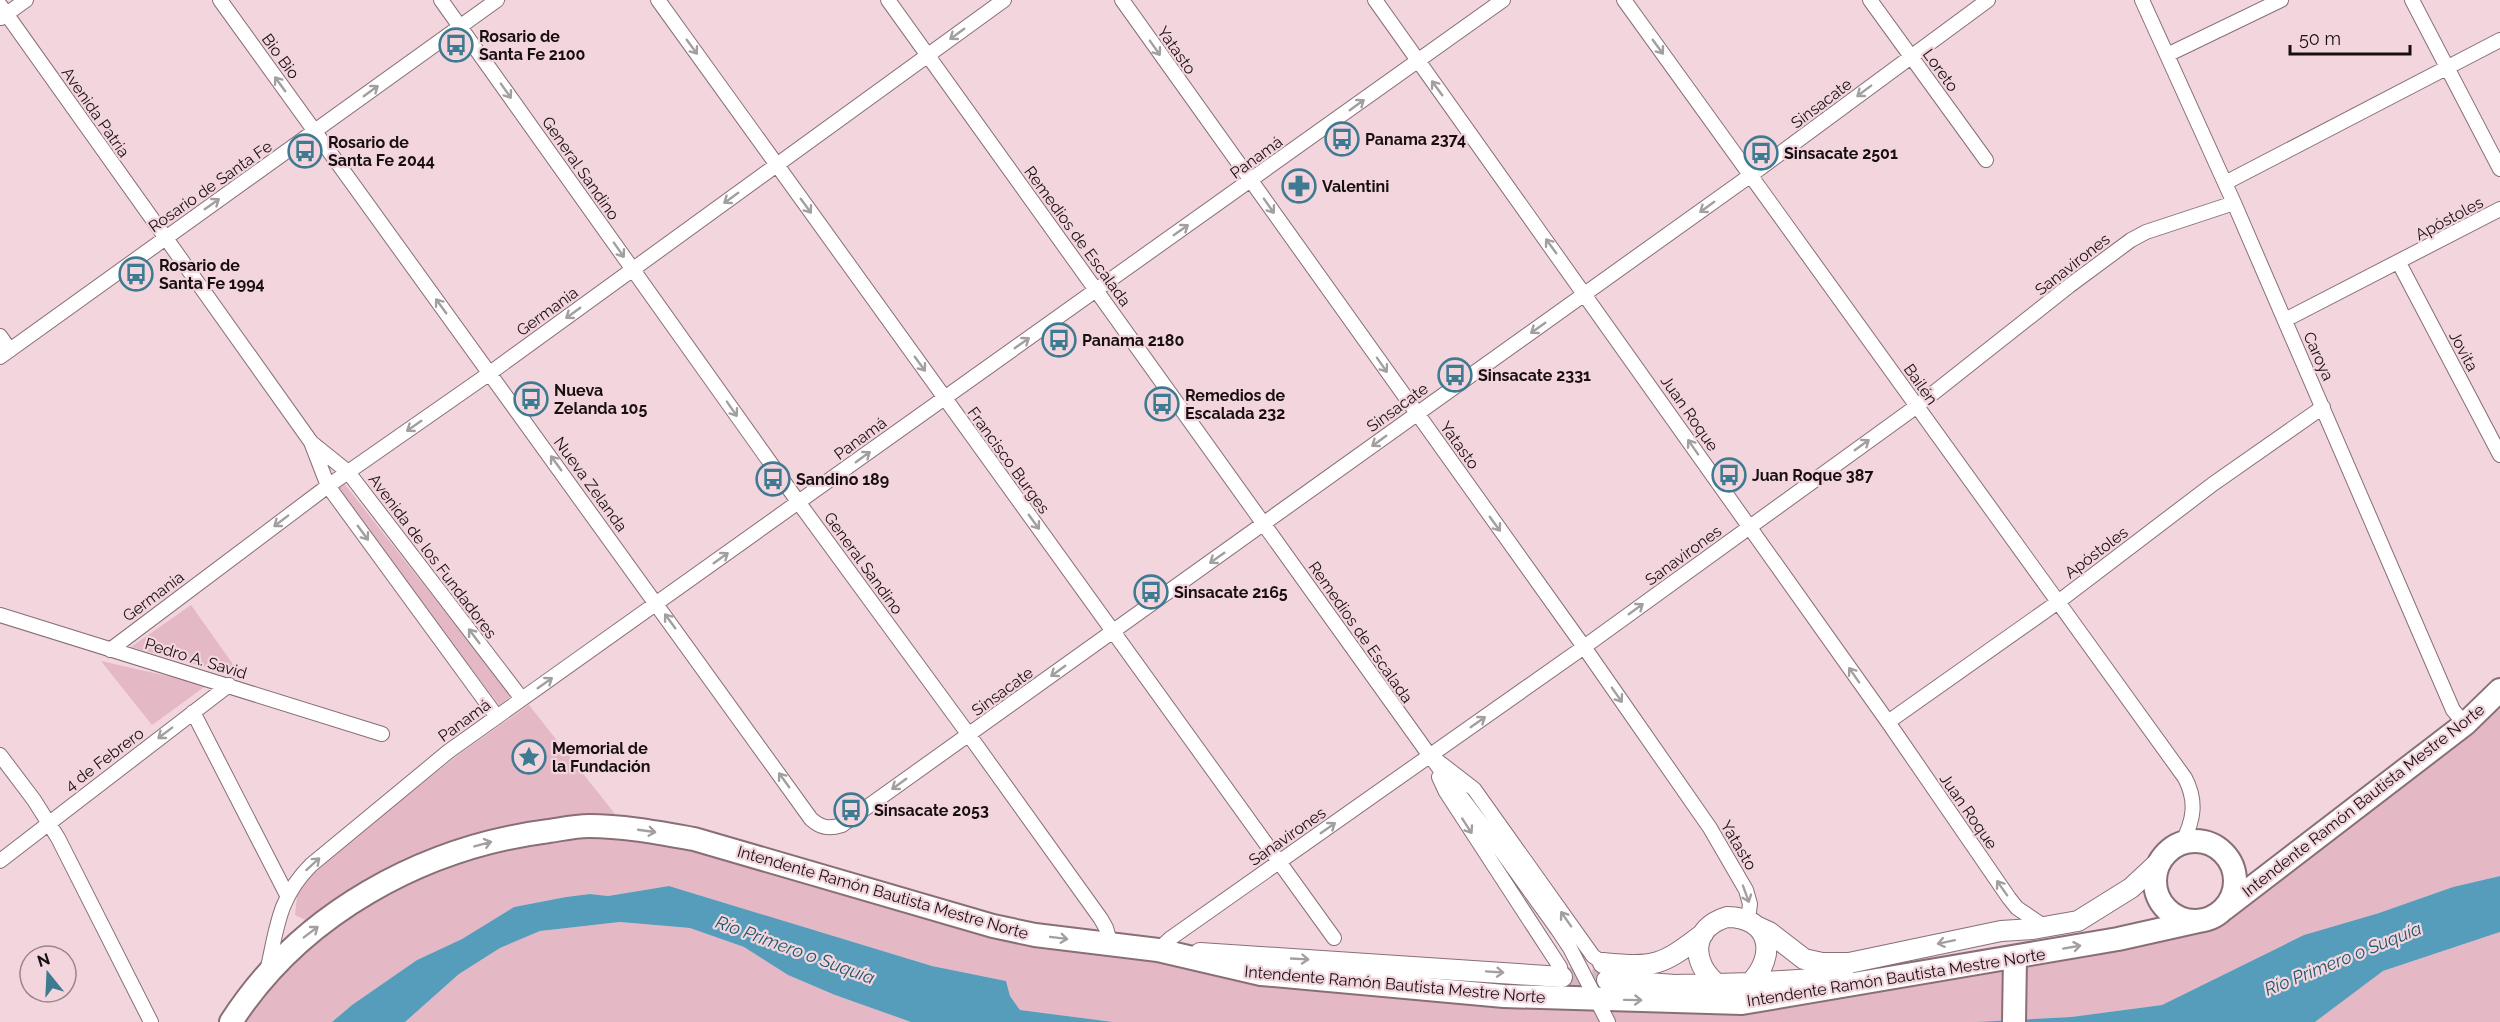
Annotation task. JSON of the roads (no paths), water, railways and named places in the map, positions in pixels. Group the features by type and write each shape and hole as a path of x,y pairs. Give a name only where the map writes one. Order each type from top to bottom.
{"main road":[{"name":"Intendente Ramón Bautista Mestre Norte","path":"2224,909 2465,724 2500,690"},
{"name":"Intendente Ramón Bautista Mestre Norte","path":"231,1022 246,997 267,972 299,941 337,912 420,865 466,848 517,835 589,826 646,831 694,839 993,926 1035,935 1158,951 1261,974 1504,996 1602,988 1742,1003 2118,939 2204,920"},
{"path":"2195,841 2208,843 2220,850 2229,860 2234,872 2235,885 2224,909 2204,920 2192,921 2179,918 2168,911 2159,900 2155,887 2155,874 2160,861 2182,843 2195,841"},
{"path":"2014,1022 2015,957"}],"street":[{"path":"2,12 26,0"},
{"name":"Bio Bio","path":"220,0 315,131"},
{"name":"General Sandino","path":"441,0 799,503 1101,919 1110,945"},
{"name":"Rosario de Santa Fe","path":"5,353 497,0"},
{"name":"Francisco Burges","path":"658,0 1334,938"},
{"name":"Remedios de Escalada","path":"888,0 1430,756 1602,988"},
{"name":"Germania","path":"110,650 328,486 490,373 1004,0"},
{"name":"Yatasto","path":"1122,0 1584,647 1710,828 1746,890 1752,923"},
{"name":"Juan Roque","path":"1375,0 1888,722 2009,898 2017,908 2045,927"},
{"name":"Panamá","path":"267,972 281,910 287,895 311,865 449,751 1503,0"},
{"name":"Bailén","path":"1624,0 2191,789 2192,819 2182,843"},
{"name":"Loreto","path":"1870,0 1986,160"},
{"name":"Sinsacate","path":"820,826 832,828 842,825 1751,176 1988,0"},
{"name":"Caroya","path":"2142,0 2234,203 2453,710 2465,724"},
{"path":"2167,55 2281,0"},
{"path":"2412,0 2500,169"},
{"name":"Avenida Patria","path":"2,12 165,238"},
{"path":"2225,183 2500,40"},
{"name":"Nueva Zelanda","path":"315,131 812,819 820,826"},
{"name":"Sanavirones","path":"1158,951 1171,938 1584,647 1917,406 2068,286 2131,240 2146,232 2234,203"},
{"name":"Apóstoles","path":"2285,320 2500,209"},
{"name":"Avenida de los Fundadores","path":"165,238 310,442 328,486 497,717"},
{"name":"Jovita","path":"2399,262 2500,455"},
{"path":"0,336 5,353"},
{"name":"Apóstoles","path":"1888,722 2058,602 2213,484 2323,407"},
{"name":"Avenida de los Fundadores","path":"310,442 348,472 522,699"},
{"name":"Pedro A. Savid","path":"0,615 382,734"},
{"name":"4 de Febrero","path":"0,861 229,685"},
{"path":"193,712 287,895"},
{"path":"0,756 49,822 151,1022"},
{"name":"Remedios de Escalada","path":"1430,756 1446,792 1560,967 1562,977"},
{"name":"Remedios de Escalada","path":"1430,756 1463,778 1474,789 1593,956 1602,988"},
{"path":"1602,988 1645,966 1678,953 1718,920 1727,917 1752,923 1769,932 1804,959 1837,964 2001,931 2078,921 2131,888 2160,861"},
{"path":"1750,982 1765,965 1767,955 1767,944 1752,923"},
{"path":"1703,934 1698,956 1701,967 1717,984"},
{"path":"1158,951 1562,977"},
{"path":"1602,988 1927,972"},
{"path":"1602,988 1608,1022"}],"water":[{"name":"Río Primero o Suquía","path":"2500,876 2500,932 2383,971 2315,1022 1976,1022 2071,1017 2162,1005 2304,935 2379,913 2453,887"},
{"name":"Río Primero o Suquía","path":"669,886 932,966 1006,981 1010,996 1020,1010 1113,1022 911,1022 835,995 788,975 744,947 690,928 620,922 540,931 500,948 459,974 405,1022 332,1022 352,1005 417,960 462,939 514,907 566,897 590,894 608,896"}],"tunnel":[{"path":"1562,977 1607,980"}],"place":[{"name":"Rosario de Santa Fe 2100","path":"456,45"},
{"name":"Panama 2374","path":"1342,139"},
{"name":"Rosario de Santa Fe 2044","path":"305,151"},
{"name":"Sinsacate 2501","path":"1761,153"},
{"name":"Valentini","path":"1299,186"},
{"name":"Rosario de Santa Fe 1994","path":"136,274"},
{"name":"Panama 2180","path":"1059,340"},
{"name":"Sinsacate 2331","path":"1455,375"},
{"name":"Nueva Zelanda 105","path":"531,399"},
{"name":"Remedios de Escalada 232","path":"1162,404"},
{"name":"Juan Roque 387","path":"1729,475"},
{"name":"Sandino 189","path":"773,479"},
{"name":"Sinsacate 2165","path":"1151,592"},
{"name":"Memorial de la Fundación","path":"529,757"},
{"name":"Sinsacate 2053","path":"851,810"}]}
